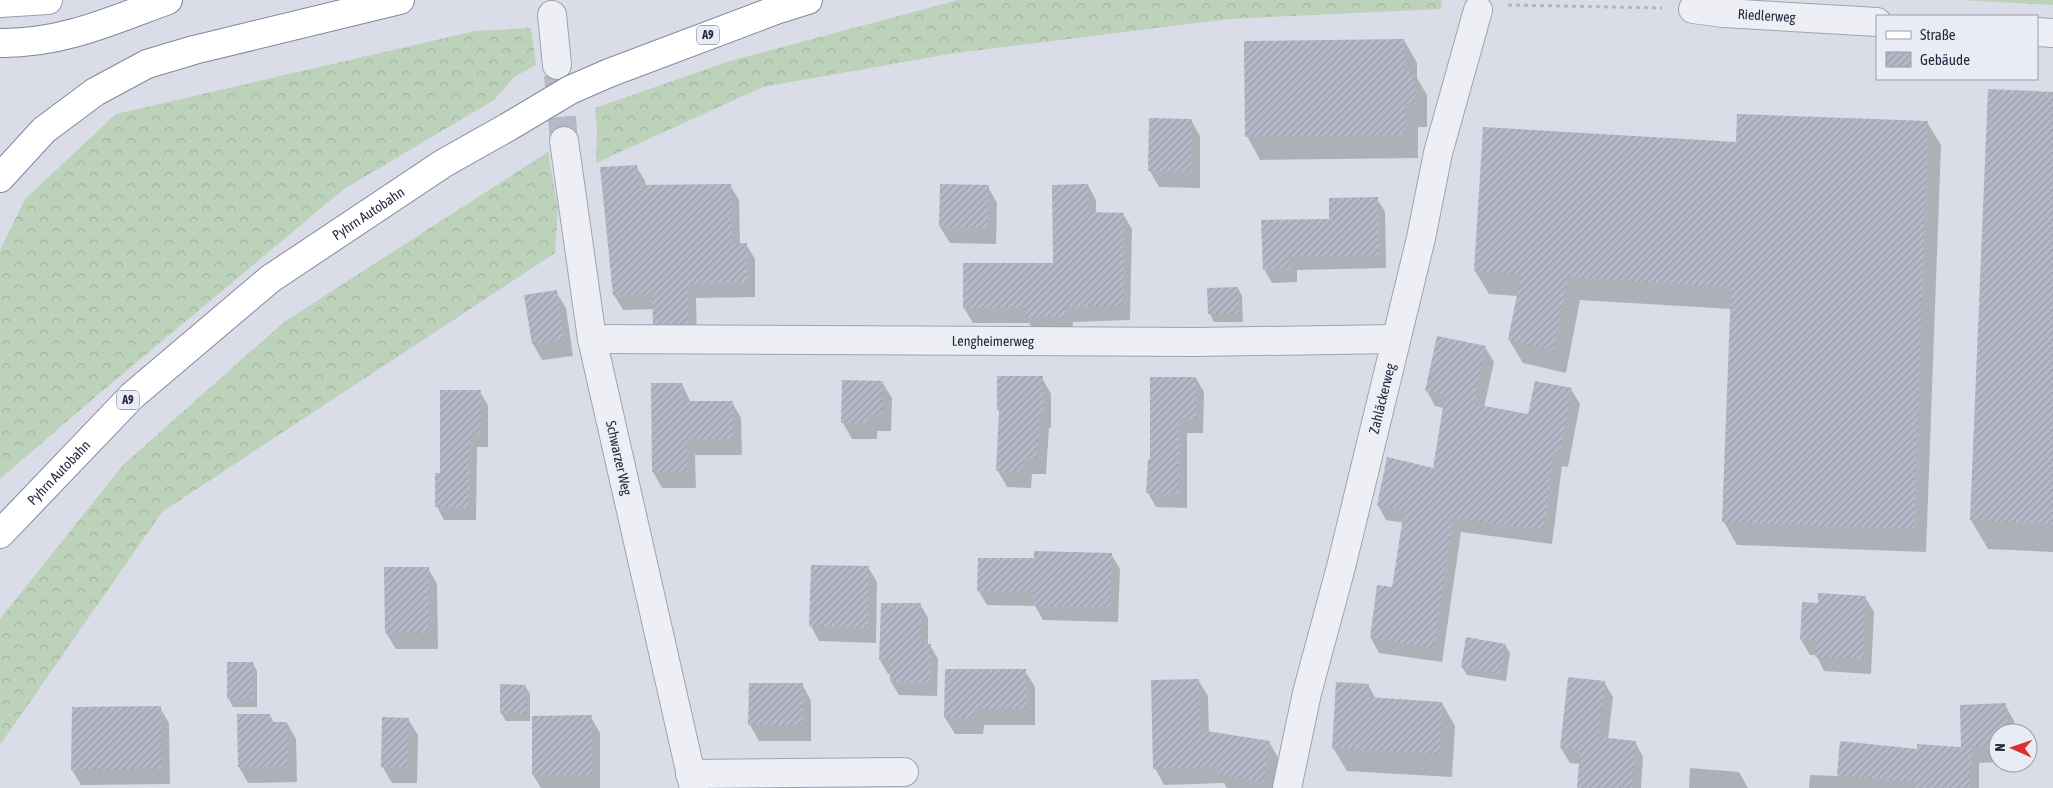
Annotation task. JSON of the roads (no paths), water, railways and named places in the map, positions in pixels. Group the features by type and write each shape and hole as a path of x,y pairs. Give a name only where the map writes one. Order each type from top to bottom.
{"main road":[{"path":"0,3 48,0"},
{"path":"0,43 26,44 80,33 168,0"},
{"path":"0,178 44,130 95,92 147,64 194,50 400,0"},
{"name":"Pyhrn Autobahn","path":"0,534 132,396 270,279 444,163 570,90 609,73 776,10 808,0"}],"street":[{"name":"Riedlerweg","path":"1693,9 1723,13 1876,22"},
{"name":"Zahläckerweg","path":"1288,788 1307,693 1341,567 1421,238 1438,153 1478,10"},
{"path":"552,14 558,65"},
{"path":"2038,32 2053,33"},
{"name":"Schwarzer Weg","path":"564,141 592,339 692,781 904,772"},
{"name":"Lengheimerweg","path":"592,339 1187,342 1396,339"}],"tunnel":[{"path":"558,75 564,141"}]}
